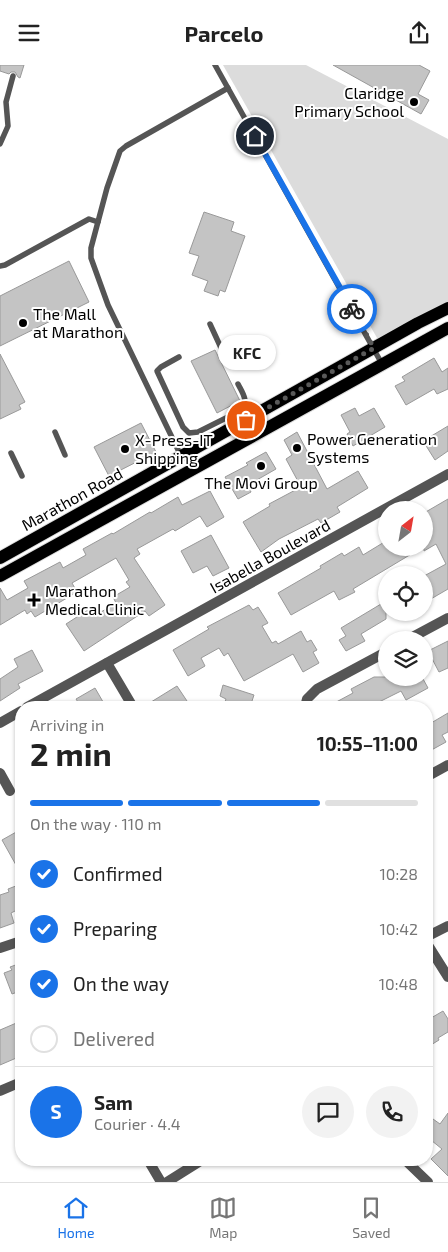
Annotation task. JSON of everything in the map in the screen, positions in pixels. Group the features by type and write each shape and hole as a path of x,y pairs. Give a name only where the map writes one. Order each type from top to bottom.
{"main road":[{"name":"Marathon Road","path":"0,558 418,323 448,308"},
{"name":"Marathon Road","path":"0,576 448,328"}],"street":[{"name":"Isabella Boulevard","path":"38,701 448,474"},
{"path":"424,631 448,618"},
{"path":"306,701 317,689 378,655"},
{"path":"107,663 129,701"},
{"path":"0,723 15,714"},
{"path":"433,773 448,765"},
{"path":"0,773 10,791"},
{"path":"433,933 448,925"},
{"path":"0,948 15,943"},
{"path":"433,953 448,977"},
{"path":"0,1091 15,1085"},
{"path":"152,1166 161,1182"},
{"path":"167,1182 192,1166"},
{"path":"411,1166 428,1182"}],"lane":[{"path":"215,65 382,364"},
{"path":"0,144 8,126 5,109 13,76"},
{"path":"181,456 108,305 92,261 91,248 118,154 122,148 228,88"},
{"path":"0,266 89,219 98,222"},
{"path":"210,324 228,363"},
{"path":"179,357 157,371 183,427 189,433 198,433 242,410 246,405 246,401 238,384"},
{"path":"55,432 65,455"},
{"path":"11,453 22,476"}],"shaded area":[{"path":"223,65 306,65 448,139 448,309 381,345"}],"building":[{"path":"0,65 24,65 20,78 15,72 9,74 0,71"},
{"path":"333,65 419,65 430,71 418,94 429,100 421,114"},
{"path":"204,212 234,222 231,231 245,236 225,292 220,290 218,296 204,291 208,281 192,275 199,256 189,253"},
{"name":"The Mall at Marathon","path":"69,261 89,302 0,346 0,296"},
{"path":"215,350 240,401 217,413 191,361"},
{"path":"0,354 25,402 19,405 21,409 0,419"},
{"path":"434,358 442,372 448,368 448,389 437,394 434,389 406,405 395,386 405,381 402,377"},
{"path":"355,408 359,416 374,408 385,427 353,446 347,434 350,432 341,415"},
{"name":"X-Press-IT Shipping","path":"141,423 156,452 109,476 94,447"},
{"path":"448,426 448,451 435,460 423,441"},
{"path":"297,432 327,489 358,471 368,488 337,507 340,512 321,523 318,519 279,539 261,552 243,522 270,506 269,504 301,487 286,459 292,455 284,440"},
{"path":"266,452 276,469 248,485 251,492 238,499 225,477 248,465 246,463"},
{"path":"210,491 224,517 207,527 200,516 175,531 173,529 137,549 140,554 134,558 165,605 149,616 145,611 84,651 66,624 91,608 96,615 116,603 113,597 130,587 126,582 129,580 116,558 72,583 77,592 35,617 31,611 27,614 25,610 0,625 0,588 7,600 28,588 24,581 60,562 63,568 86,555 83,549 150,512 178,497 182,505"},
{"path":"448,499 448,589 433,598 433,571 446,564 436,544 433,546 433,508"},
{"path":"211,535 229,568 213,576 207,566 193,573 181,551"},
{"path":"378,546 378,556 408,556 391,566 378,566 378,574 353,589 355,592 339,600 334,591 291,615 278,593 321,568 320,566 342,553 344,556 359,547 363,555"},
{"path":"249,605 253,610 258,607 268,623 262,626 272,643 276,641 278,644 301,631 307,642 311,640 317,650 313,652 319,663 303,672 293,654 244,681 228,653 224,656 219,648 201,658 205,666 188,676 173,650 209,629 207,627"},
{"path":"378,606 378,621 383,621 361,634 365,641 346,651 339,640 346,636 341,628"},
{"path":"448,641 448,668 439,672 433,661 433,648"},
{"path":"32,650 43,671 18,684 20,688 0,701 0,679 18,667 14,659"},
{"path":"374,677 378,677 378,686 427,686 428,688 406,700 401,691 381,701 338,701 353,693 351,689"},
{"path":"223,685 254,695 252,701 225,701 226,699 220,696"},
{"path":"177,686 187,701 153,701"},
{"path":"95,688 103,701 77,701 76,699"},
{"path":"448,713 448,732 442,735 446,742 433,749 433,722"},
{"path":"15,833 15,863 2,840"},
{"path":"15,886 15,911 11,913 14,923 0,928 0,895 9,892 8,889"},
{"path":"15,965 15,993 12,994 4,973 12,970 10,967"},
{"path":"443,1011 448,1019 448,1032 433,1044 433,1017"},
{"path":"15,1024 15,1059 0,1065 0,1030"},
{"path":"448,1113 448,1176 433,1161 433,1157 442,1149 433,1142 433,1119 440,1124"}],"way so far":[{"path":"246,420 374,348 352,309"}],"place":[{"name":"Claridge Primary School","path":"414,102"},
{"name":"The Mall at Marathon","path":"23,323"},
{"name":"KFC","path":"246,420"},
{"name":"Power Generation Systems","path":"297,448"},
{"name":"X-Press-IT Shipping","path":"125,449"},
{"name":"The Movi Group","path":"261,466"},
{"name":"Marathon Medical Clinic","path":"34,600"}],"route":[{"path":"255,136 352,309"}]}
